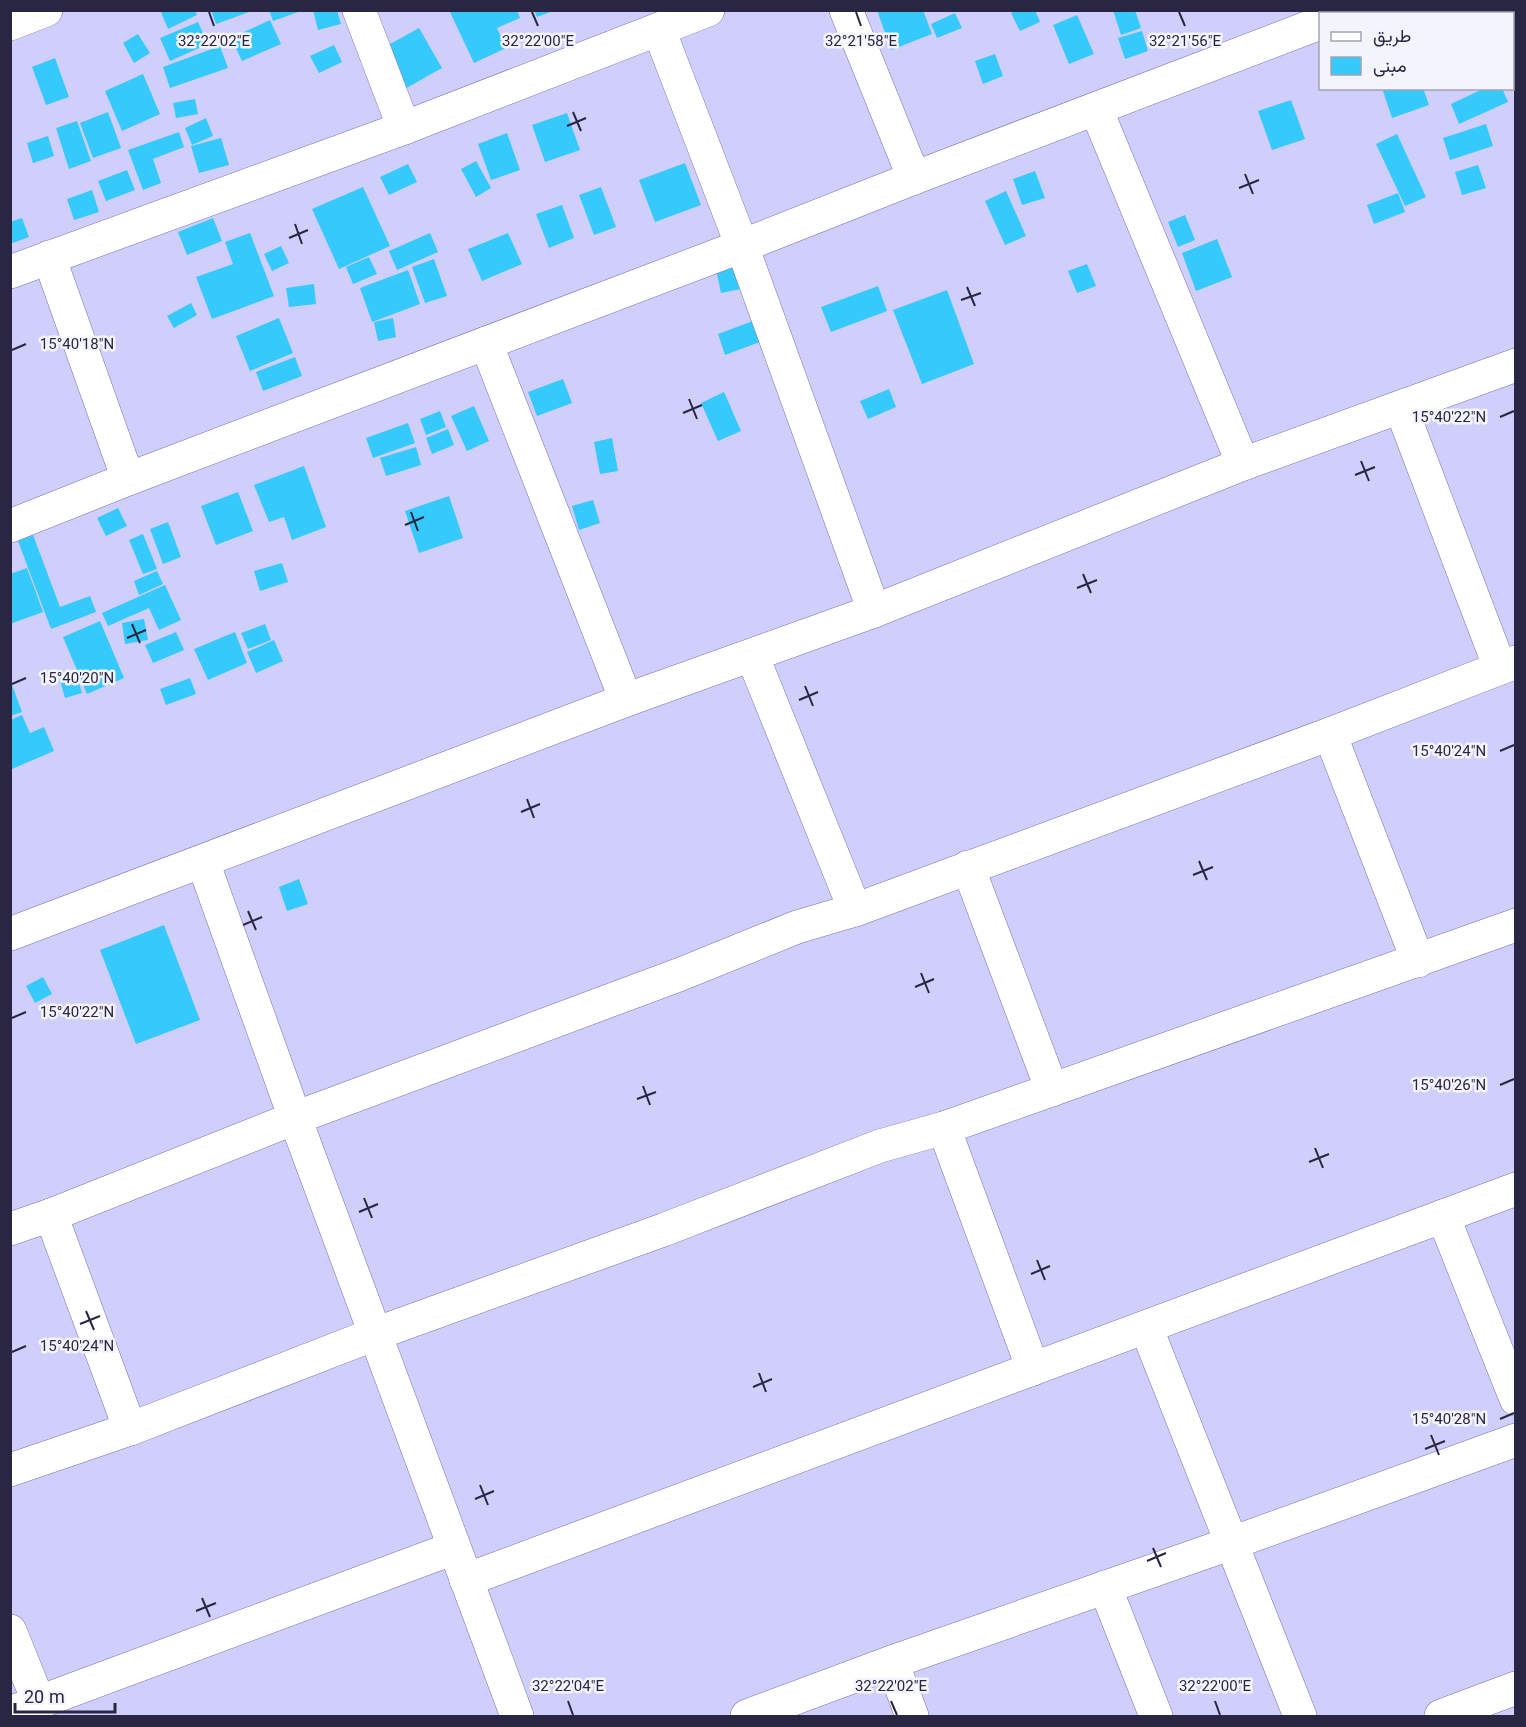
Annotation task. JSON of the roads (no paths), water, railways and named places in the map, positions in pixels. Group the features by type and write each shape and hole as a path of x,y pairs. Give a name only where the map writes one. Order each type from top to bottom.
{"street":[{"path":"10,24 46,10"},
{"path":"359,10 404,128"},
{"path":"10,272 404,128 708,10"},
{"path":"846,10 914,178"},
{"path":"10,526 742,246 1096,108 1312,20"},
{"path":"659,30 742,246 874,611"},
{"path":"1096,108 1243,464"},
{"path":"49,257 128,479"},
{"path":"486,343 626,700"},
{"path":"10,934 626,700 874,611 1243,464 1515,365"},
{"path":"10,1229 51,1215 294,1118 670,978 797,927 855,910 1330,734 1508,665 1401,408"},
{"path":"752,655 855,910"},
{"path":"1330,734 1418,961"},
{"path":"203,862 294,1118 517,1716"},
{"path":"968,867 1052,1090"},
{"path":"10,1470 130,1429 375,1334 674,1226 880,1146 944,1128 1515,925"},
{"path":"944,1128 1033,1369"},
{"path":"466,1580 1515,1189"},
{"path":"51,1215 130,1429"},
{"path":"1443,1216 1515,1399"},
{"path":"1146,1327 1300,1716"},
{"path":"747,1716 1515,1440"},
{"path":"10,1631 25,1708 454,1548"},
{"path":"1105,1587 1156,1716"},
{"path":"892,1662 912,1716"},
{"path":"1441,1716 1515,1688"}]}
